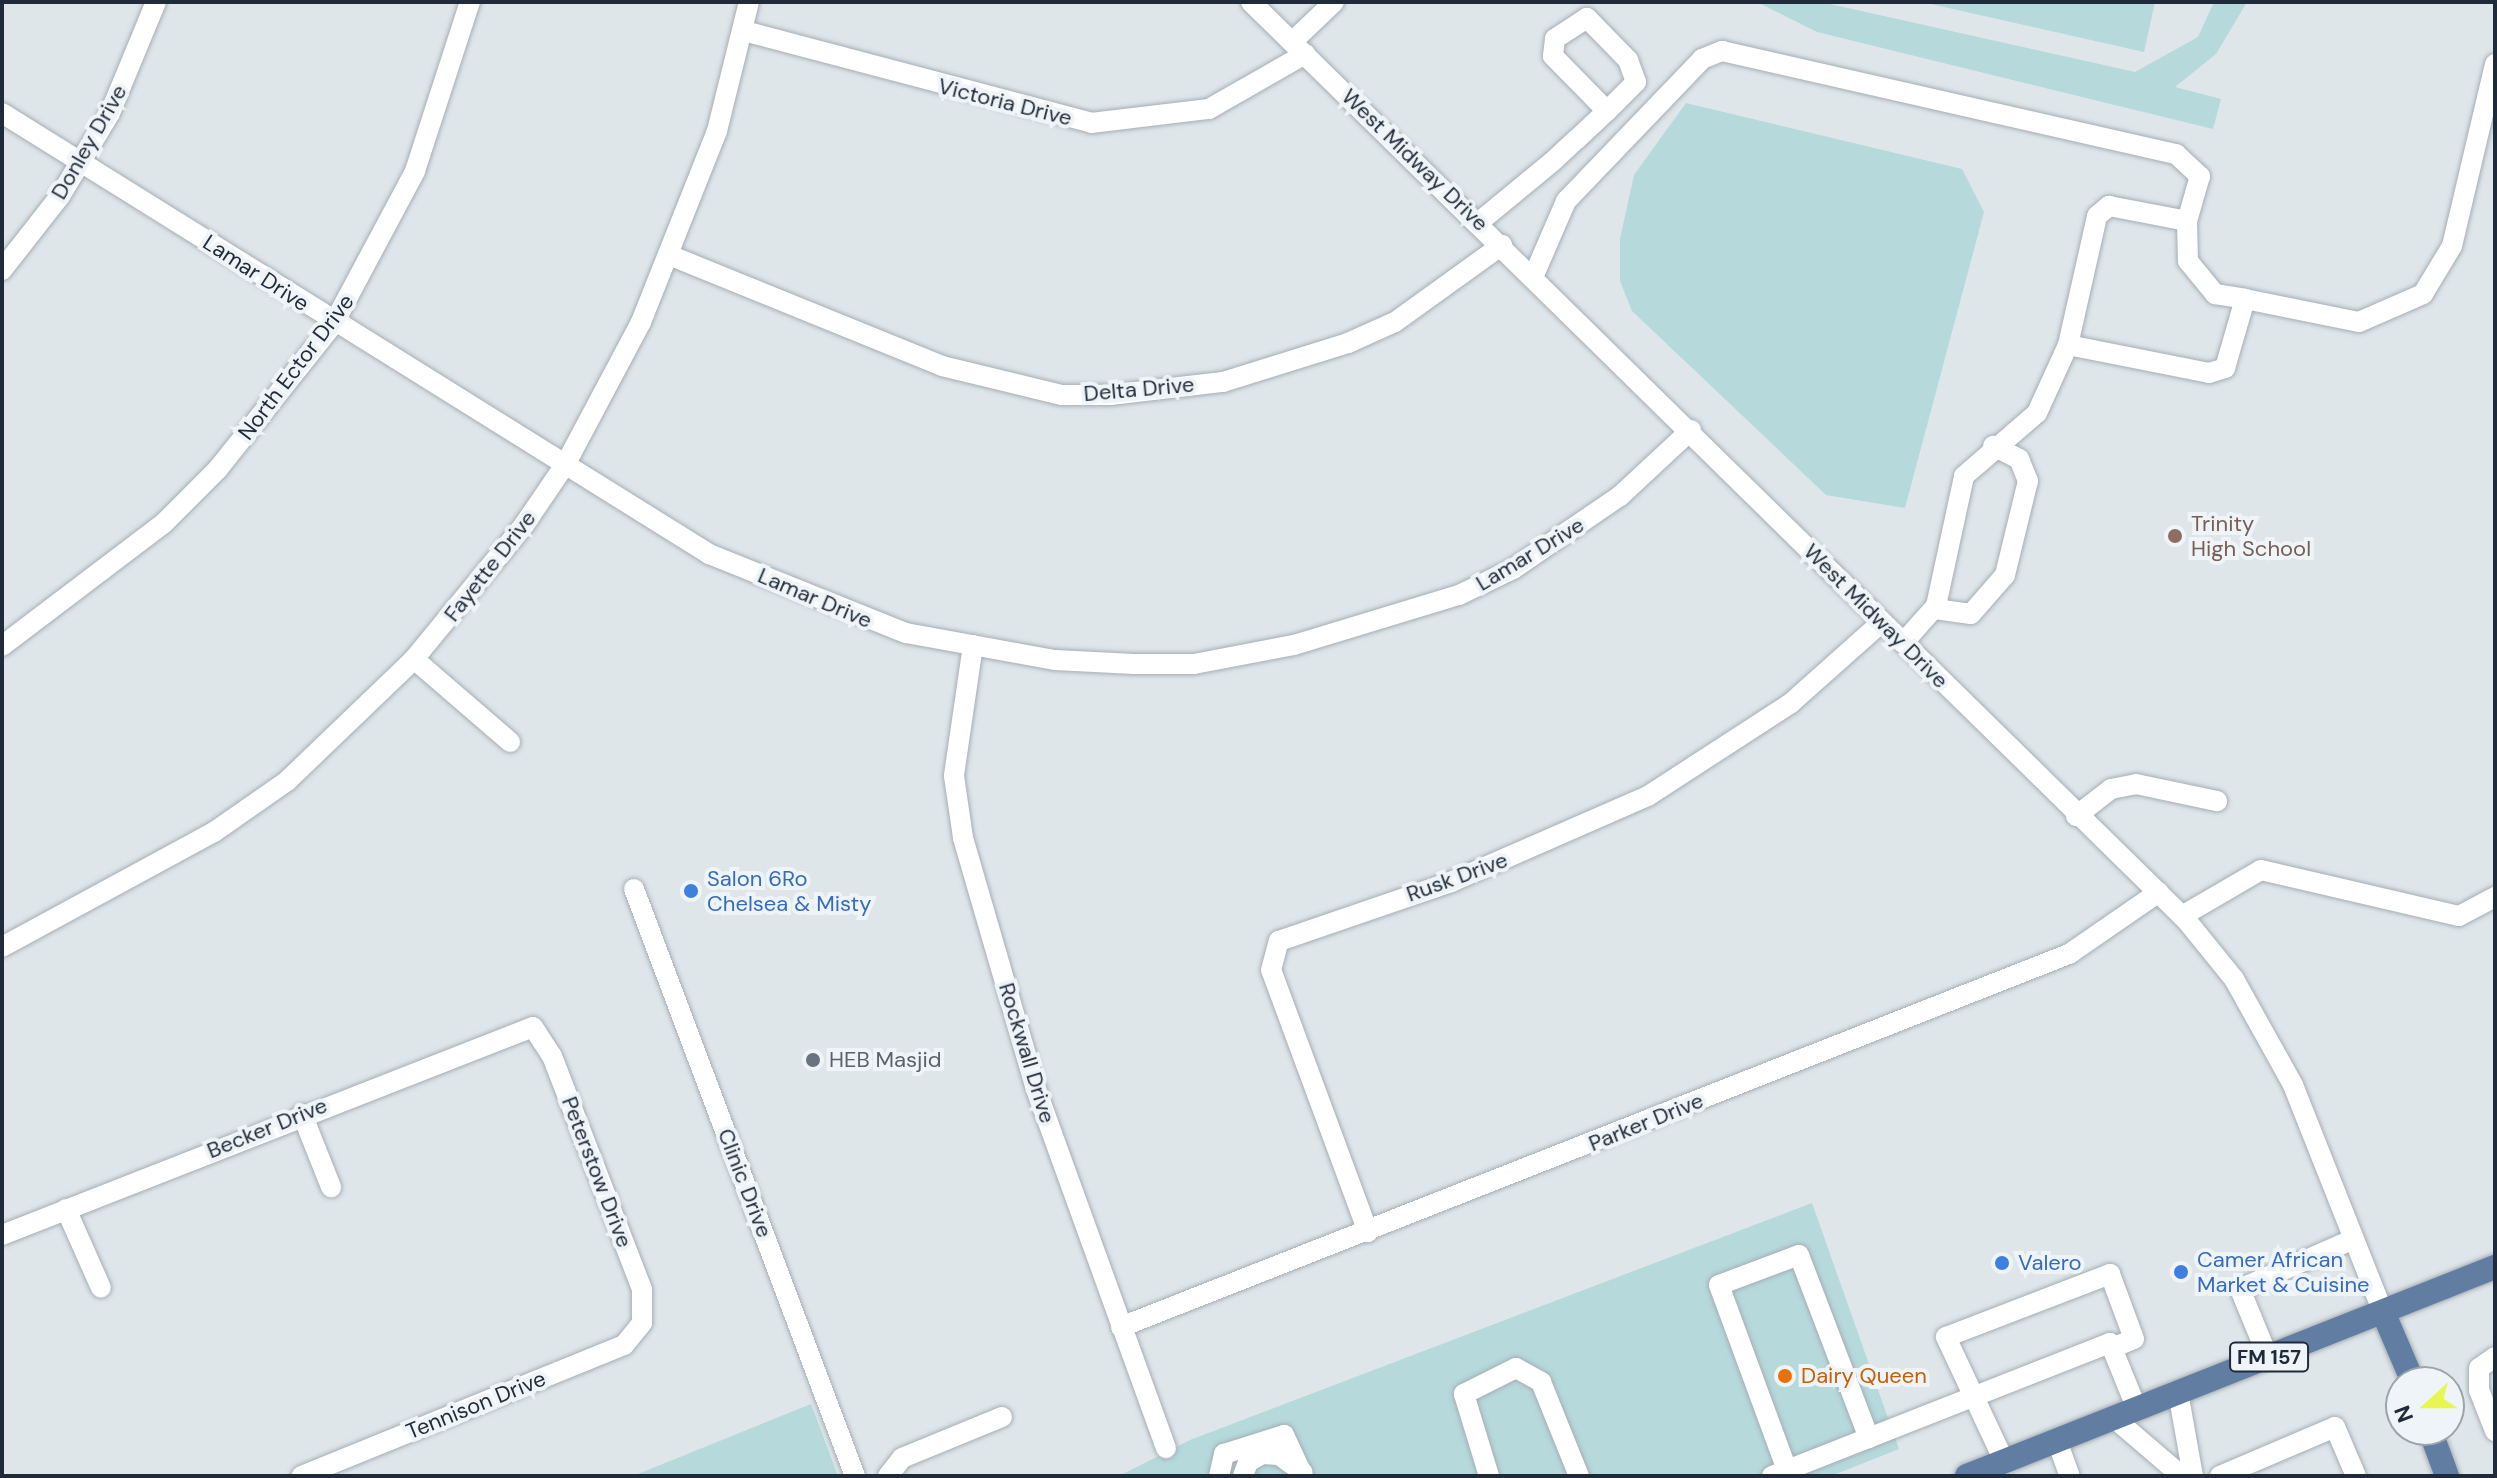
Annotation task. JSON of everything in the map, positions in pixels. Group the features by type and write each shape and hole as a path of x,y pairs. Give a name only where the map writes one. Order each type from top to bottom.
{"main road":[{"name":"FM 157","path":"1967,1476 2495,1267"},
{"path":"2383,1312 2406,1366"},
{"path":"2436,1446 2447,1476"}],"street":[{"name":"Donley Drive","path":"2,270 81,160 110,113 156,2"},
{"name":"North Ector Drive","path":"2,646 164,523 218,469 334,323 415,171 470,2"},
{"name":"Fayette Drive","path":"2,947 214,832 275,790 414,659 565,465 669,255 717,131 749,2"},
{"name":"West Midway Drive","path":"1251,2 1534,275 2076,816 2182,916 2234,979 2293,1085 2383,1312"},
{"name":"Victoria Drive","path":"744,31 1091,123 1209,109 1299,48 1334,2"},
{"path":"1479,222 1607,111 1636,73 1587,18 1555,39 1553,56 1607,111"},
{"path":"1534,275 1566,201 1702,59 1722,51 2176,154 2200,176 2187,221 2196,278 2215,294 2359,322 2423,294 2452,246 2495,64"},
{"name":"Lamar Drive","path":"2,113 81,160 334,323 709,554 838,612 973,645 1055,660 1194,664 1354,630 1513,569 1620,496 1691,430"},
{"path":"1903,643 1935,609 1964,476 1993,446 2037,413 2068,345 2097,216 2109,206 2187,221"},
{"name":"Delta Drive","path":"669,255 942,366 1062,395 1110,395 1223,382 1348,343 1395,322 1502,245"},
{"path":"2068,345 2209,373 2225,368 2245,299"},
{"path":"1935,609 1971,614 2005,575 2028,481 2019,459 1993,446"},
{"name":"Rusk Drive","path":"1368,1232 1271,970 1279,941 1508,859 1648,796 1791,703 1882,622"},
{"name":"Rockwall Drive","path":"973,645 954,776 963,838 1036,1089 1166,1448"},
{"path":"414,659 510,742"},
{"path":"2076,816 2111,789 2136,784 2217,801"},
{"path":"2182,916 2261,870 2459,916 2495,897"},
{"name":"Clinic Drive","path":"634,889 855,1476"},
{"name":"Parker Drive","path":"1121,1327 2069,954 2159,892"},
{"name":"Becker Drive","path":"2,1235 302,1114 533,1027"},
{"name":"Peterstow Drive","path":"533,1027 552,1056 642,1289 642,1323"},
{"path":"302,1114 331,1187"},
{"path":"66,1209 101,1288"},
{"path":"2268,1357 2240,1289 2354,1239"},
{"path":"1869,1438 1799,1255 1719,1285 1780,1473 1869,1438 1972,1397 2134,1339 2110,1274 1946,1337 1972,1397 2004,1461"},
{"name":"Tennison Drive","path":"302,1476 624,1345 642,1323"},
{"path":"2112,1348 2137,1409"},
{"path":"2495,1357 2479,1368 2495,1431"},
{"path":"1489,1476 1464,1394 1516,1368 1541,1382 1579,1476"},
{"path":"2178,1392 2193,1476"},
{"path":"888,1476 902,1458 1002,1417"},
{"path":"2114,1418 2182,1476"},
{"path":"2220,1476 2335,1427 2356,1476"},
{"path":"1219,1476 1224,1454 1284,1435 1303,1474"},
{"path":"2057,1441 2070,1476"},
{"path":"1243,1476 1248,1462 1262,1454 1279,1455 1303,1474"}],"shaded area":[{"path":"1757,2 1821,2 2135,72 2198,37 2214,2 2247,2 2216,54 2175,87 2221,99 2213,129 1817,32"},
{"path":"1922,2 2155,2 2144,52"},
{"path":"1686,103 1962,169 1984,212 1905,508 1826,495 1632,311 1620,281 1620,239 1634,175"},
{"path":"1812,1203 1899,1449 1831,1476 1119,1476 1190,1440"},
{"path":"811,1404 838,1476 633,1476"}],"place":[{"name":"Trinity High School","path":"2175,536"},
{"name":"Salon 6Ro Chelsea & Misty","path":"691,891"},
{"name":"HEB Masjid","path":"813,1060"},
{"name":"Valero","path":"2002,1263"},
{"name":"Camer African Market & Cuisine","path":"2181,1272"},
{"name":"Dairy Queen","path":"1785,1376"}]}
